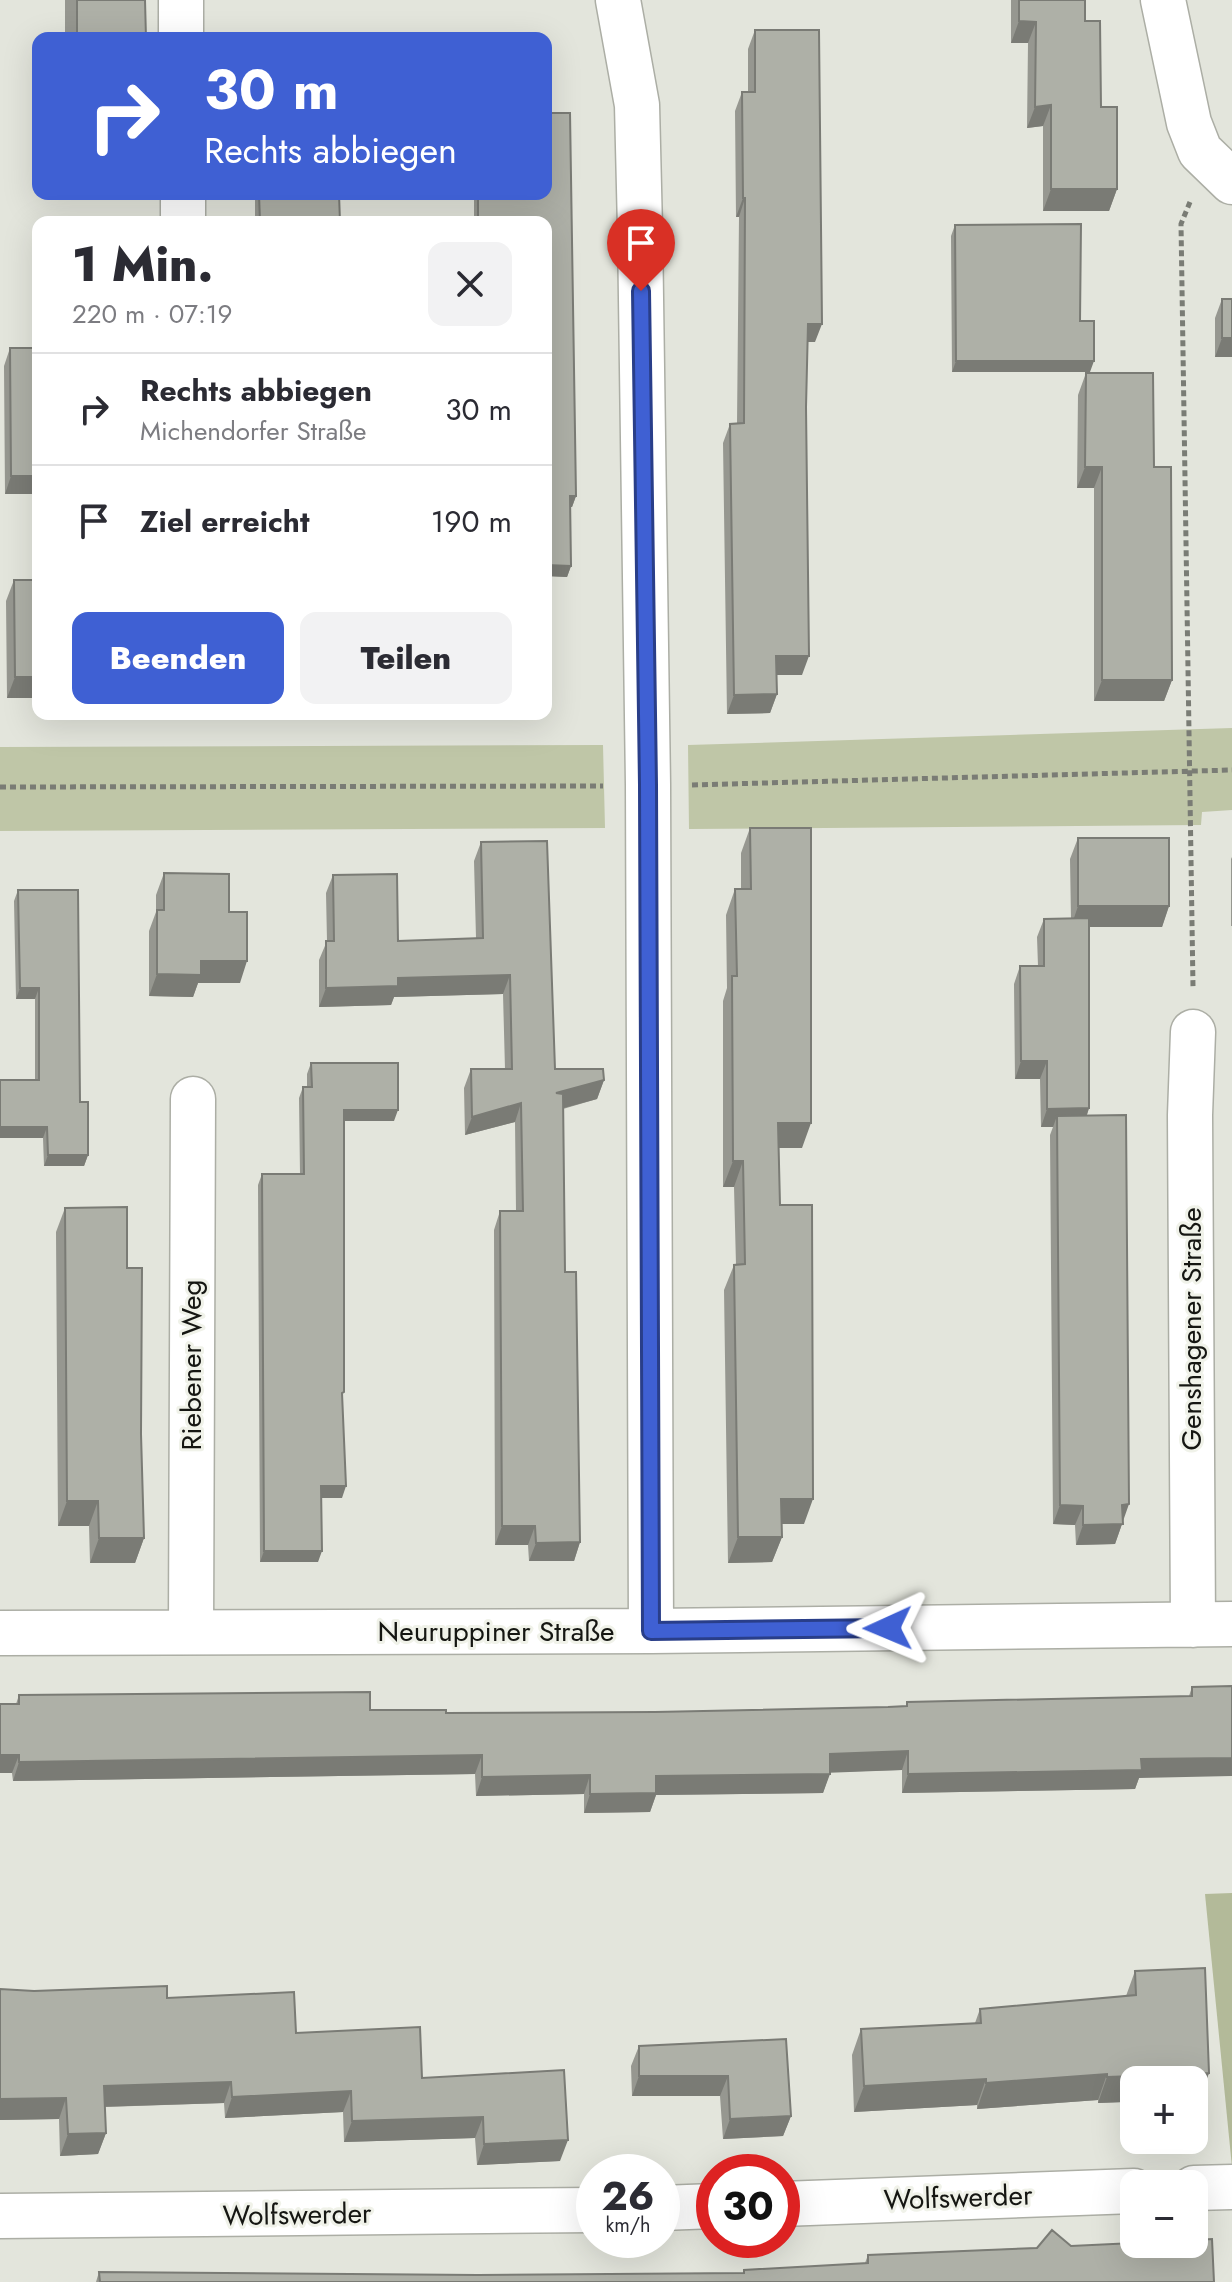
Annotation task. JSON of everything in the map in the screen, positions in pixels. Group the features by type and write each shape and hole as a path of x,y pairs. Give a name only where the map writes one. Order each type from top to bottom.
{"street":[{"path":"181,0 181,32"},
{"path":"618,0 637,105 640,245 648,801 651,1631"},
{"path":"1163,0 1189,123 1200,151 1232,182"},
{"name":"Genshagener Straße","path":"1193,1032 1190,1115 1213,1625"},
{"name":"Riebener Weg","path":"191,1631 193,1099"},
{"name":"Neuruppiner Straße","path":"0,1633 1213,1625"},
{"path":"1208,2188 1232,2187"},
{"name":"Wolfswerder","path":"800,2203 1120,2192"},
{"name":"Wolfswerder","path":"0,2216 576,2210"}],"path":[{"path":"1190,201 1181,224 1193,969"},
{"path":"679,785 1232,770"},
{"path":"0,787 612,785"}],"green space":[{"path":"1232,728 1232,810 1202,812 1201,825 689,829 688,745"},
{"path":"603,745 605,828 0,831 0,747"},
{"path":"1232,1893 1232,2167 1205,1894"}],"building":[{"path":"77,0 145,0 146,32 77,32"},
{"path":"1019,0 1085,0 1085,21 1100,21 1101,107 1117,107 1117,189 1051,189 1051,105 1035,107 1036,22 1019,21"},
{"path":"755,30 819,30 822,324 808,324 809,656 776,656 777,694 734,695 730,424 744,423 742,92 755,92"},
{"path":"552,113 570,113 576,496 570,496 571,566 552,565 552,216 478,216 478,200 552,200"},
{"path":"259,200 339,200 340,216 260,216"},
{"path":"1081,224 1080,321 1094,321 1094,361 956,361 955,225"},
{"path":"1222,299 1232,299 1232,338 1222,338"},
{"path":"10,348 32,348 32,476 11,476"},
{"path":"1086,373 1153,373 1154,467 1171,467 1172,680 1102,680 1102,467 1085,467"},
{"path":"14,580 32,580 32,677 15,677"},
{"path":"750,828 811,828 811,1123 778,1123 780,1205 812,1205 813,1499 781,1499 782,1537 738,1537 734,1265 745,1264 743,1161 733,1161 732,976 737,976 735,889 751,889"},
{"path":"1078,838 1169,838 1169,906 1078,906"},
{"path":"547,841 555,1069 603,1069 604,1080 556,1093 563,1094 565,1272 576,1272 580,1542 536,1543 535,1526 502,1526 500,1211 523,1211 521,1103 472,1117 471,1069 512,1069 510,975 398,978 398,986 326,988 326,941 334,941 333,875 397,874 398,941 483,938 481,842"},
{"path":"164,873 229,874 229,912 247,912 247,961 201,961 201,975 157,974 157,910 164,910"},
{"path":"18,890 78,890 80,1102 88,1102 88,1155 48,1155 47,1127 0,1127 0,1080 39,1080 39,988 20,988"},
{"path":"1089,918 1089,1108 1047,1109 1047,1061 1021,1061 1020,966 1044,966 1044,919"},
{"path":"311,1063 398,1063 398,1110 344,1110 342,1393 346,1486 321,1486 322,1551 264,1551 262,1174 304,1174 303,1087 312,1087"},
{"path":"1126,1115 1129,1504 1122,1505 1123,1524 1083,1525 1083,1506 1060,1505 1057,1116"},
{"path":"127,1207 127,1268 142,1268 144,1538 99,1538 98,1501 67,1501 65,1208"},
{"path":"1232,1686 1232,1758 1141,1759 1142,1770 908,1774 908,1751 830,1754 830,1774 656,1776 656,1793 590,1794 590,1775 482,1777 482,1755 19,1762 19,1755 0,1755 0,1704 19,1704 19,1695 370,1692 370,1710 446,1710 446,1713 655,1712 888,1707 907,1706 907,1702 1192,1696 1192,1687"},
{"path":"1205,1968 1209,2073 1208,2066 1120,2066 1120,2077 1107,2077 1107,2074 986,2083 986,2079 864,2086 861,2029 981,2023 980,2009 1136,1995 1135,1971"},
{"path":"167,1986 167,1998 294,1992 296,2033 420,2027 422,2078 564,2070 568,2140 484,2144 483,2117 352,2121 351,2091 232,2097 231,2082 104,2086 106,2133 68,2134 66,2098 0,2099 0,1989 34,1991"},
{"path":"786,2039 791,2116 730,2119 728,2076 639,2076 639,2046"},
{"path":"1052,2230 1071,2246 1120,2244 1120,2258 1208,2258 1208,2239 1212,2239 1214,2282 100,2282 99,2272 478,2275 744,2273 744,2270 868,2263 868,2255 1037,2248"}],"route":[{"path":"641,291 648,785 651,1631 888,1628"}]}
